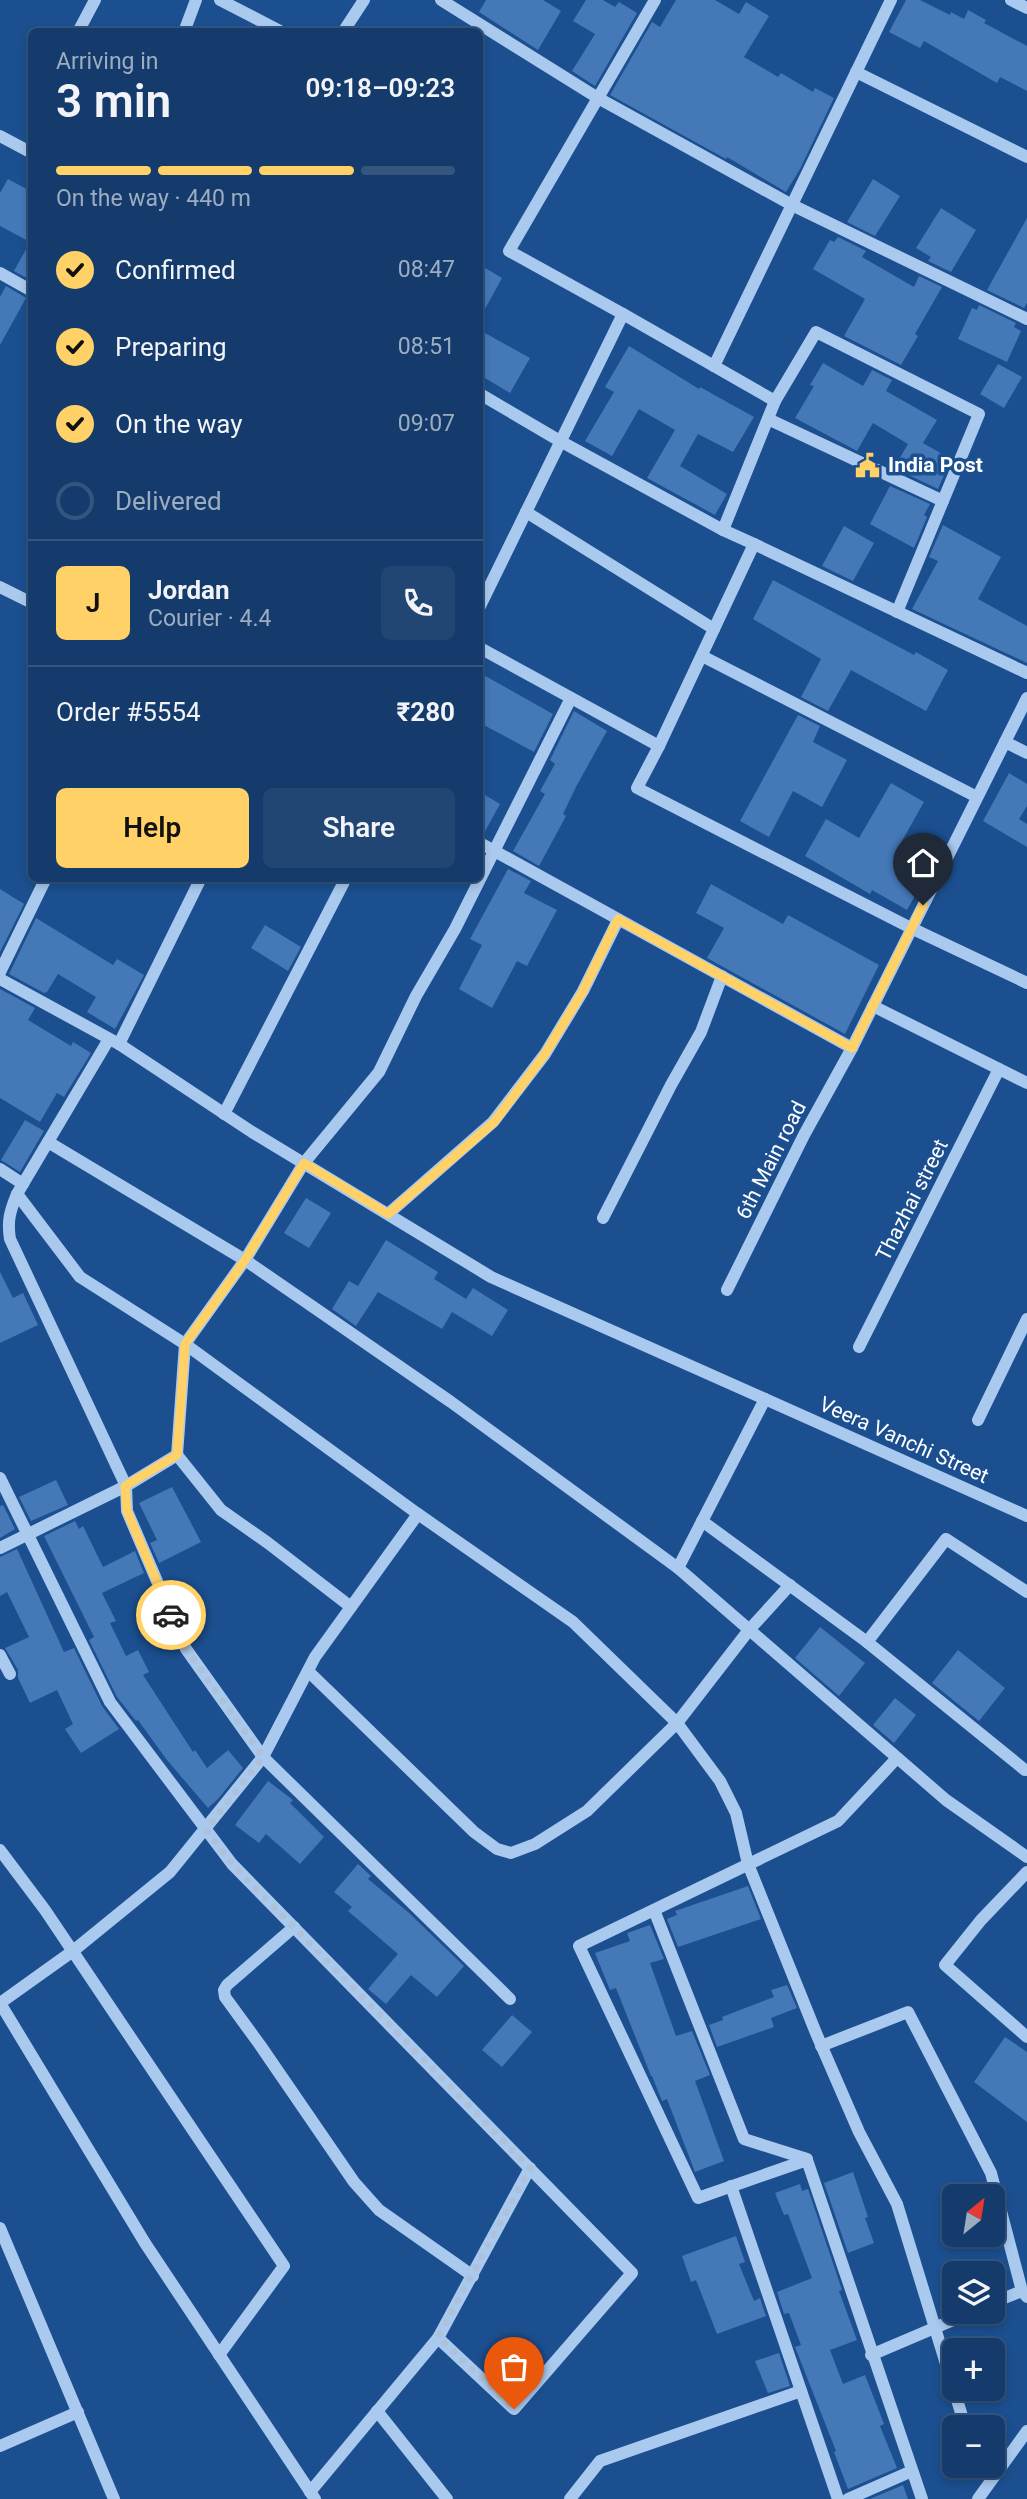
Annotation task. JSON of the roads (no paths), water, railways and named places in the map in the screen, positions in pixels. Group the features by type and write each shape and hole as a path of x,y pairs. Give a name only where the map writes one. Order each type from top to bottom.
{"street":[{"path":"80,28 95,0"},
{"path":"186,28 196,0"},
{"path":"220,0 274,28"},
{"path":"346,28 364,0"},
{"path":"441,0 598,99 792,205 1027,318"},
{"path":"655,0 509,251 775,401"},
{"path":"713,366 891,0"},
{"path":"1011,0 1027,8"},
{"path":"856,72 1027,157"},
{"path":"0,136 28,151"},
{"path":"0,273 28,289"},
{"path":"483,600 623,314"},
{"path":"723,530 775,401 816,332 979,414 897,612"},
{"path":"483,396 723,530 1027,673"},
{"path":"768,419 943,500"},
{"path":"526,512 714,629"},
{"path":"754,544 637,788 911,928 1027,983"},
{"path":"0,587 28,601"},
{"path":"483,650 659,746"},
{"path":"702,656 977,797"},
{"path":"483,875 571,698"},
{"path":"483,846 852,1048 1027,698"},
{"path":"1004,742 1027,753"},
{"path":"0,972 44,882"},
{"path":"199,882 114,1042 20,1189 7,1224 10,1239 125,1486 127,1511 186,1649 263,1757 510,1999"},
{"path":"224,1114 344,882"},
{"path":"351,1607 220,1510 177,1455 185,1344 245,1260 304,1163 379,1072 416,996 479,882"},
{"path":"388,1214 494,1122 545,1054 583,991 618,919"},
{"path":"603,1218 701,1032 722,976"},
{"name":"Veera Vanchi Street","path":"0,979 114,1042 224,1114 491,1276 1027,1516"},
{"path":"873,1006 1027,1083"},
{"name":"6th Main road","path":"727,1290 804,1135 852,1048"},
{"name":"Thazhai street","path":"859,1347 999,1069"},
{"path":"48,1142 245,1260 451,1402 678,1568 946,1800 1027,1857"},
{"path":"0,1169 20,1189 80,1277 185,1344 418,1514 573,1622 677,1723 728,1795 736,1814 748,1864 821,2046 859,2132 897,2204 962,2415"},
{"path":"978,1420 1027,1319"},
{"path":"678,1568 765,1399"},
{"path":"0,1548 125,1486 177,1455"},
{"path":"0,1478 110,1702 232,1864 632,2273 514,2409 438,2337"},
{"path":"418,1514 315,1657 263,1757 206,1830 170,1872 73,1951 0,2003 145,2243 312,2495 438,2337 530,2168"},
{"path":"702,1521 867,1642 1025,1770"},
{"path":"867,1642 946,1539 1027,1592"},
{"path":"308,1671 474,1832 497,1849 511,1853 535,1844 587,1811 677,1723 749,1630 790,1585"},
{"path":"0,1655 10,1674"},
{"path":"807,2160 698,2198 579,1946 838,1821 897,1758"},
{"path":"0,1850 73,1951 284,2266 219,2355"},
{"path":"1027,1872 981,1920 945,1965 1027,2037"},
{"path":"654,1910 744,2139 807,2160"},
{"path":"294,1927 227,1985 224,1990 225,1997 354,2182 379,2210 472,2276"},
{"path":"821,2046 908,2012 991,2173 1025,2294 1005,2299"},
{"path":"807,2160 922,2499"},
{"path":"731,2186 838,2499"},
{"path":"0,2228 114,2499"},
{"path":"871,2355 944,2324"},
{"path":"570,2499 600,2461 801,2391"},
{"path":"377,2411 447,2499"},
{"path":"0,2446 78,2412"},
{"path":"978,2499 1027,2431"},
{"path":"848,2499 912,2471"}],"place":[{"name":"India Post","path":"868,465"}]}
